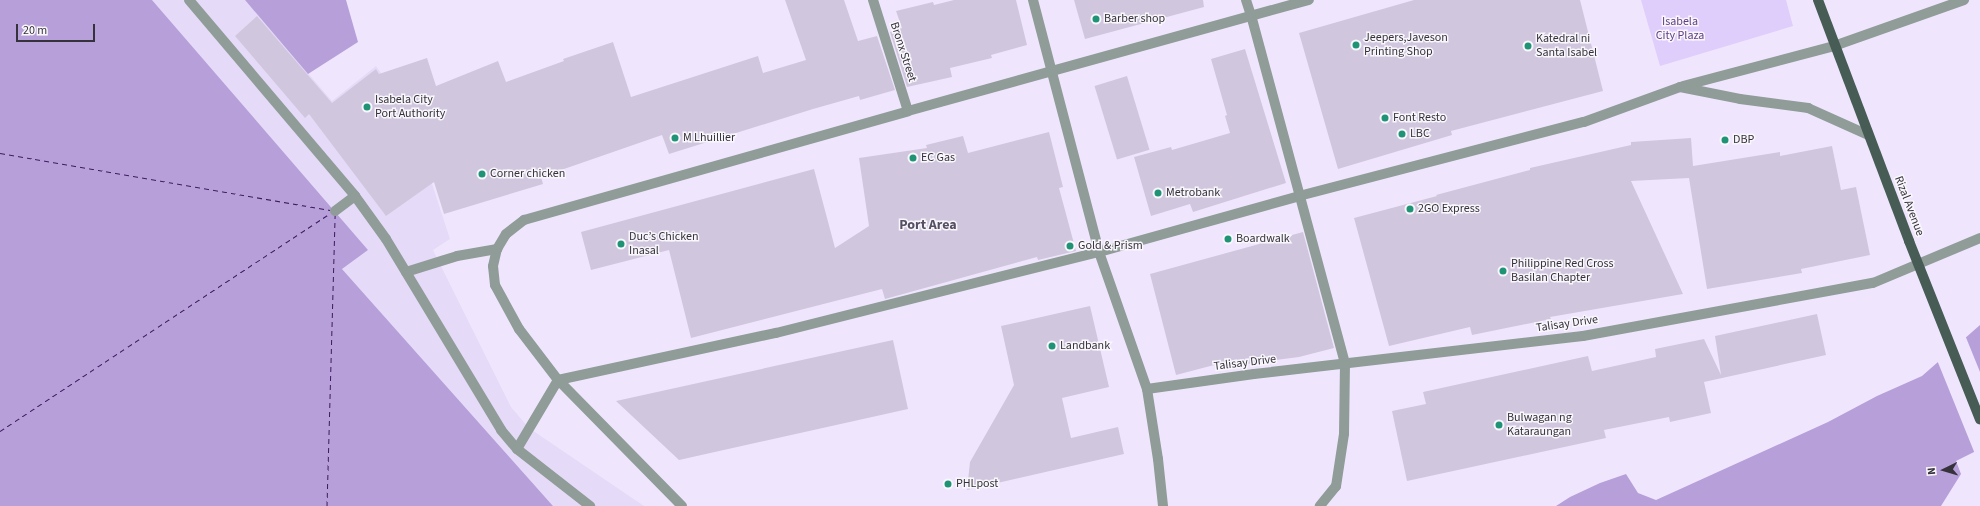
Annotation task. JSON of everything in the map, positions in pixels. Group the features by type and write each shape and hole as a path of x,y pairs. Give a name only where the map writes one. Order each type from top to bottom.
{"main road":[{"name":"Rizal Avenue","path":"1818,0 1908,241 1980,419"}],"street":[{"path":"189,0 355,196 386,239 501,430 517,448 590,506"},
{"name":"Bronx Street","path":"873,0 908,111"},
{"path":"1033,0 1053,70 1099,252 1147,389 1158,459 1163,506"},
{"path":"1246,0 1345,363 1344,434 1336,486 1320,506"},
{"path":"682,506 558,380 519,329 496,285 493,266 497,249 506,234 524,220 1053,70 1309,0"},
{"path":"517,448 558,380 776,333 1099,252 1299,196 1584,122 1680,87 1834,46 1964,0"},
{"path":"1680,87 1740,99 1808,108 1868,135"},
{"path":"335,211 355,196"},
{"name":"Talisay Drive","path":"1147,389 1345,363 1583,336 1873,283 1980,238"},
{"path":"406,272 457,256 497,249"}],"shaded area":[{"path":"0,0 152,0 368,250 342,269 553,506 0,506"},
{"path":"152,0 245,0 332,101 376,66 408,110 450,239 433,250 511,407 529,428 644,506 553,506 342,269 368,250"},
{"path":"245,0 346,0 358,42 308,74"},
{"path":"1980,325 1980,449 1956,461 1961,474 1941,506 1556,506 1570,497 1600,483 1626,474 1638,493 1656,500 1828,422 1877,396 1922,376"}],"green space":[{"name":"Isabela City Plaza","path":"1641,0 1786,0 1793,26 1660,66"}],"pier":[{"path":"1965,335 1980,372 1980,452 1975,454 1937,360"}],"building":[{"path":"785,0 844,0 858,41 877,36 895,90 860,100 859,96 813,109 669,154 662,135 541,177 543,184 444,214 434,182 386,216 309,114 305,118 235,36 257,16 332,103 376,69 379,74 427,58 436,86 498,61 506,82 564,61 563,59 613,42 631,97 758,56 763,73 806,60"},
{"path":"954,0 1016,0 1027,45 991,55 992,58 950,68 952,77 907,87 890,32 902,28 896,11 933,2 934,5"},
{"path":"1074,0 1203,0 1204,7 1085,39"},
{"path":"1414,0 1580,0 1603,91 1451,131 1452,135 1338,169 1299,33"},
{"path":"1245,49 1286,183 1193,212 1190,204 1151,216 1134,157 1171,147 1172,150 1230,133 1225,116 1227,115 1211,59"},
{"path":"1127,76 1150,150 1117,160 1094,86"},
{"path":"1049,132 1063,187 1059,188 1076,251 1038,260 1037,257 885,299 882,289 691,338 669,250 591,270 581,232 814,169 835,248 869,226 859,158 927,148 926,145 963,136 968,153"},
{"path":"1691,138 1693,166 1780,152 1780,156 1832,146 1841,190 1856,187 1870,255 1801,269 1802,273 1707,289 1689,178 1631,181 1683,294 1550,317 1551,319 1472,335 1470,327 1389,346 1354,218 1530,170 1530,168 1631,145 1631,142"},
{"path":"1303,232 1334,348 1299,357 1239,365 1237,359 1176,375 1150,274"},
{"path":"1090,306 1109,387 1062,398 1071,438 1118,427 1124,454 967,490 970,462 1014,385 1001,326"},
{"path":"1817,314 1826,355 1704,382 1711,413 1670,422 1669,417 1604,430 1606,438 1407,481 1392,411 1426,404 1423,392 1588,356 1592,371 1656,357 1655,349 1704,339 1721,375 1715,336"},
{"path":"893,340 908,409 679,460 616,401"}],"ferry route":[{"path":"0,153 330,210"},
{"path":"0,431 331,213"},
{"path":"327,506 335,215"}],"place":[{"name":"Barber shop","path":"1096,19"},
{"name":"Jeepers,Javeson Printing Shop","path":"1356,45"},
{"name":"Katedral ni Santa Isabel","path":"1528,46"},
{"name":"Isabela City Port Authority","path":"367,107"},
{"name":"Font Resto","path":"1385,118"},
{"name":"LBC","path":"1402,134"},
{"name":"M Lhuillier","path":"675,138"},
{"name":"DBP","path":"1725,140"},
{"name":"EC Gas","path":"913,158"},
{"name":"Corner chicken","path":"482,174"},
{"name":"Metrobank","path":"1158,193"},
{"name":"2GO Express","path":"1410,209"},
{"name":"Boardwalk","path":"1228,239"},
{"name":"Duc’s Chicken Inasal","path":"621,244"},
{"name":"Gold & Prism","path":"1070,246"},
{"name":"Philippine Red Cross Basilan Chapter","path":"1503,271"},
{"name":"Landbank","path":"1052,346"},
{"name":"Bulwagan ng Kataraungan","path":"1499,425"},
{"name":"PHLpost","path":"948,484"}],"district":[{"name":"Port Area","path":"928,225"}]}
